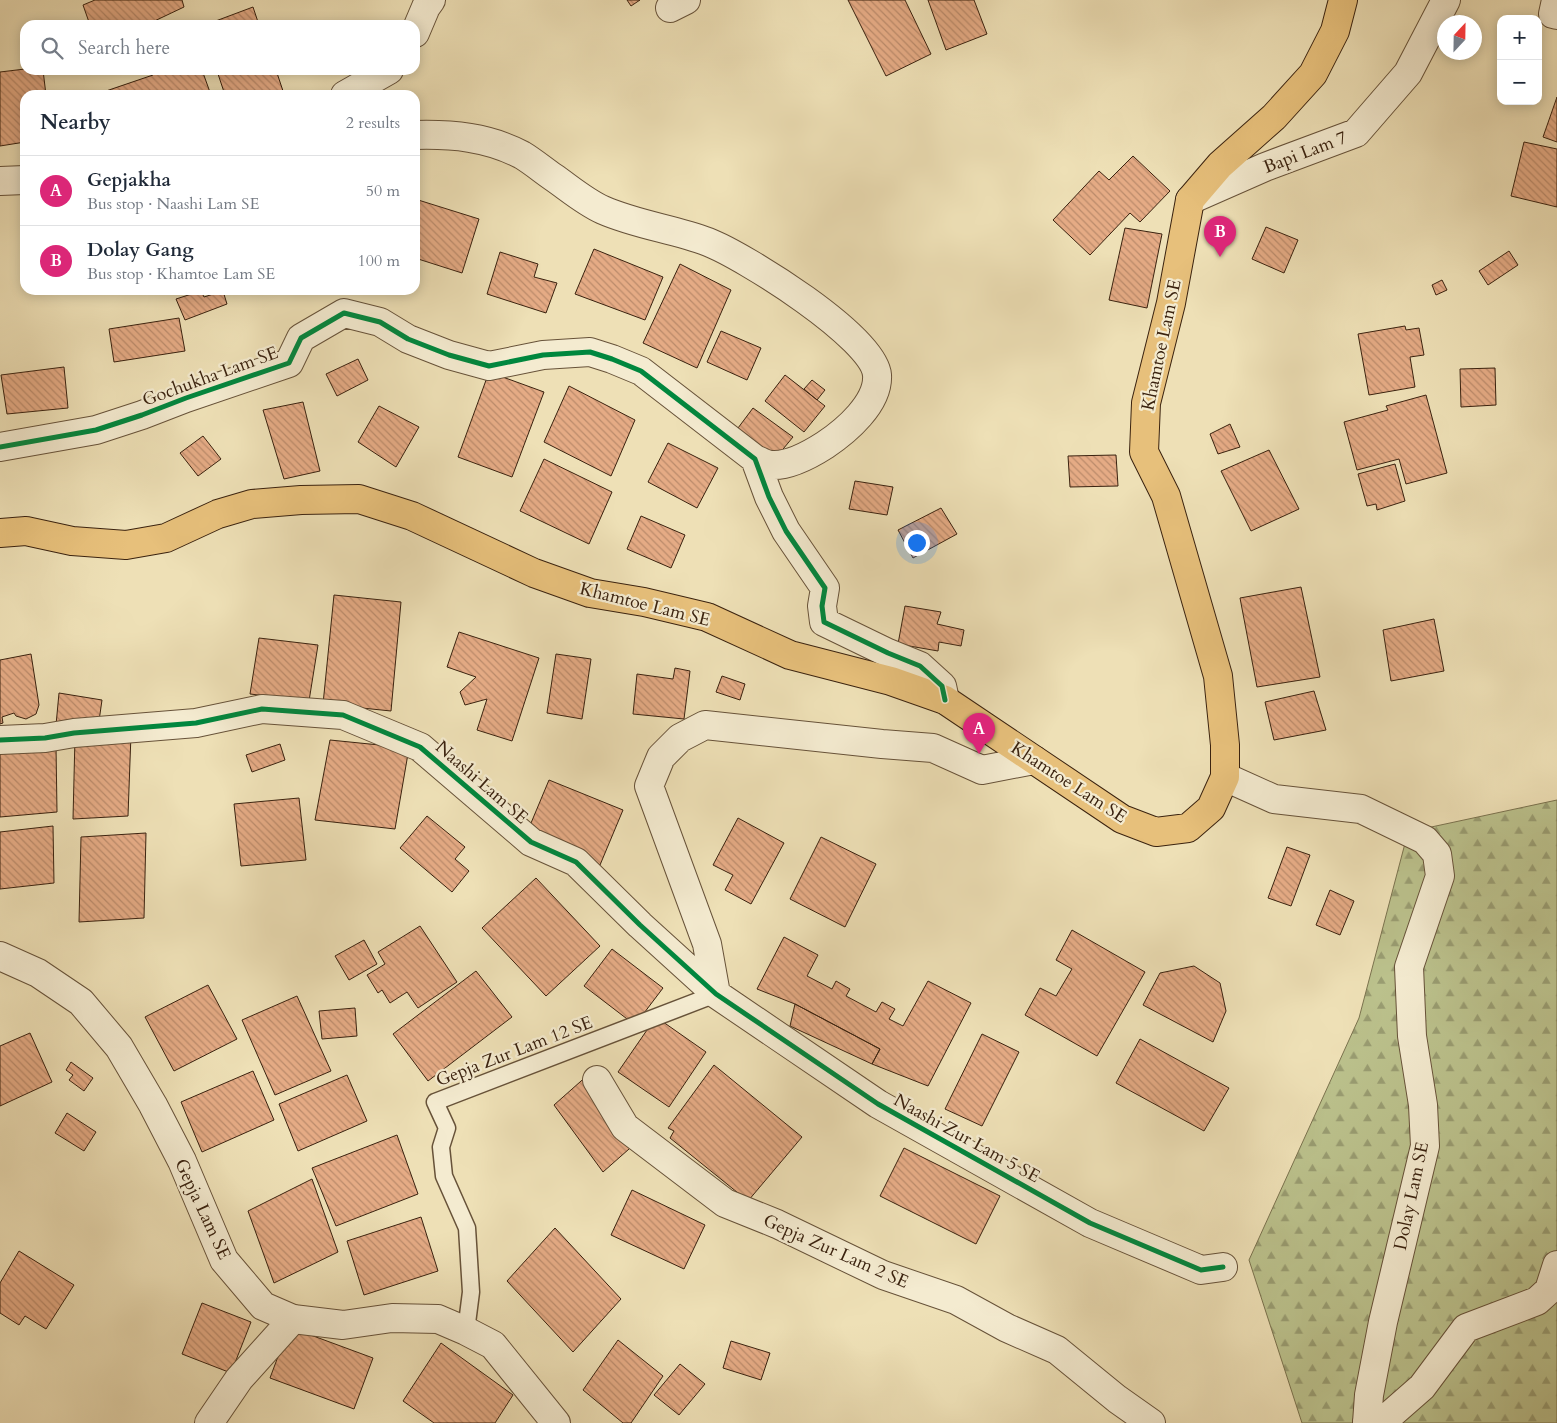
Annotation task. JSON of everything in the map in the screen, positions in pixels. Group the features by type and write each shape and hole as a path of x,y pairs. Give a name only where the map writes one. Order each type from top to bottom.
{"main road":[{"path":"1190,200 1220,165 1274,117 1313,74 1335,31 1343,0"},
{"name":"Khamtoe Lam SE","path":"0,533 26,531 72,541 126,546 166,538 218,514 252,504 301,500 360,499 412,516 534,573 590,593 644,602 707,617 790,656 891,681 946,700 1122,819 1156,832 1188,828 1211,808 1225,777 1226,745 1218,676 1166,496 1144,452 1146,403 1171,303 1190,200"}],"street":[{"name":"Bapi Lam 7","path":"1190,200 1265,167 1356,133 1408,73 1446,0"},
{"path":"1556,0 1553,14 1557,15"},
{"path":"418,20 422,2"},
{"path":"354,90 380,75"},
{"path":"420,135 463,136 488,141 522,155 602,210 629,220 667,229 708,242 764,271 848,333 871,358 877,374 877,389 864,411 833,439 817,450 782,465 770,465 754,459"},
{"path":"0,181 20,180"},
{"name":"Gochukha Lam SE","path":"0,447 96,430 142,416 186,398 289,363 302,338 344,313 380,322 408,339 449,355 489,366 543,355 568,353 590,352 612,359 641,371 754,459"},
{"path":"754,459 769,497 786,531 825,588 822,606 824,622 888,653 920,666 942,686 946,700"},
{"name":"Naashi Lam SE","path":"0,740 45,738 74,732 196,723 262,708 343,715 420,747 531,842 576,862 640,925 716,994"},
{"path":"716,994 707,944 649,786 661,757 680,738 705,725 934,748 982,770 1034,760"},
{"name":"Dolay Lam SE","path":"1225,777 1274,800 1361,809 1425,840 1436,854 1440,876 1410,967 1412,1036 1423,1105 1425,1146 1383,1322 1369,1395 1367,1423 1390,1415 1422,1387 1466,1328 1537,1301 1549,1290 1557,1264"},
{"name":"Gepja Lam SE","path":"0,956 38,973 81,1002 119,1047 154,1105 182,1161 224,1260 264,1306 293,1319 343,1325 392,1318 438,1319 493,1345 556,1423"},
{"name":"Naashi Zur Lam 5 SE","path":"716,994 878,1104 1090,1223 1202,1270 1223,1267"},
{"name":"Gepja Zur Lam 2 SE","path":"597,1080 625,1127 725,1204 777,1224 883,1275 956,1300 1007,1328 1057,1350 1117,1399 1151,1423"},
{"path":"209,1423 239,1379 293,1319"}],"lane":[{"name":"Gepja Zur Lam 12 SE","path":"466,1331 470,1292 468,1228 444,1176 441,1147 447,1128 435,1102 716,994"}],"green space":[{"path":"1557,800 1557,1423 1302,1423 1249,1260 1359,1018 1408,832"}],"building":[{"path":"95,0 182,0 184,7 157,20 88,20 83,5"},
{"path":"627,0 640,0 631,6"},
{"path":"848,0 905,0 931,54 886,76"},
{"path":"928,0 974,0 987,34 946,50"},
{"path":"253,7 257,20 218,20"},
{"path":"20,70 20,75 44,75 45,90 20,90 20,143 0,146 0,72"},
{"path":"153,75 204,75 209,90 109,90"},
{"path":"218,75 278,75 283,90 223,90"},
{"path":"1557,97 1557,142 1543,137"},
{"path":"1524,142 1557,149 1557,207 1511,196"},
{"path":"1133,156 1170,191 1140,222 1130,213 1090,255 1053,220 1099,171 1109,180"},
{"path":"420,201 479,219 462,273 420,260"},
{"path":"1266,227 1298,240 1284,273 1252,259"},
{"path":"1125,228 1162,234 1147,308 1109,300"},
{"path":"594,249 663,277 645,320 575,294"},
{"path":"1509,251 1518,265 1488,285 1479,271"},
{"path":"500,252 538,264 534,277 557,283 546,313 487,294"},
{"path":"680,264 731,290 697,368 643,343"},
{"path":"1442,280 1447,290 1436,295 1432,285"},
{"path":"188,295 203,295 204,297 224,295 227,304 185,320 176,299"},
{"path":"179,318 185,351 114,362 109,329"},
{"path":"1405,326 1406,330 1419,328 1424,355 1410,357 1415,387 1369,395 1358,334"},
{"path":"721,331 761,348 747,380 707,362"},
{"path":"358,359 368,380 337,396 326,374"},
{"path":"64,367 68,408 7,414 1,375"},
{"path":"1495,368 1496,405 1461,407 1460,369"},
{"path":"489,372 544,392 512,477 458,457"},
{"path":"785,375 825,406 804,432 765,401"},
{"path":"812,380 825,390 817,400 804,389"},
{"path":"569,386 635,420 611,476 544,442"},
{"path":"1426,395 1447,473 1406,484 1399,459 1357,470 1344,422 1388,410 1386,406"},
{"path":"303,402 320,471 284,479 263,410"},
{"path":"379,406 419,427 396,467 358,442"},
{"path":"753,408 793,437 774,460 735,432"},
{"path":"1230,424 1240,447 1218,454 1210,434"},
{"path":"203,436 221,459 198,476 180,453"},
{"path":"668,443 718,468 697,508 648,482"},
{"path":"1269,450 1299,509 1251,531 1221,471"},
{"path":"1116,455 1118,486 1070,487 1068,456"},
{"path":"544,459 612,492 589,544 520,511"},
{"path":"1395,464 1405,501 1377,510 1376,504 1367,506 1358,474"},
{"path":"855,481 893,487 887,515 849,509"},
{"path":"941,508 957,534 913,558 898,530"},
{"path":"641,516 685,535 671,568 627,549"},
{"path":"1301,587 1320,677 1257,687 1240,598"},
{"path":"334,595 401,602 391,711 323,704"},
{"path":"905,606 941,612 937,624 964,630 961,646 939,642 938,651 898,644"},
{"path":"1434,619 1444,671 1391,681 1383,630"},
{"path":"459,632 539,658 512,741 477,730 487,699 465,705 460,692 476,677 447,667"},
{"path":"259,638 318,645 309,701 250,694"},
{"path":"31,654 39,705 36,714 26,719 16,716 14,713 2,717 3,723 0,724 0,660"},
{"path":"556,654 591,659 582,719 547,713"},
{"path":"675,668 690,671 684,719 633,714 637,674 673,679"},
{"path":"722,676 745,684 740,700 716,692"},
{"path":"1314,691 1326,730 1274,740 1265,702"},
{"path":"59,693 102,700 98,728 56,725"},
{"path":"131,734 128,816 73,819 75,737"},
{"path":"330,740 409,748 395,829 315,820"},
{"path":"280,744 285,760 252,772 246,755"},
{"path":"56,746 57,812 0,817 0,751"},
{"path":"549,780 623,810 600,865 526,835"},
{"path":"299,798 306,860 241,866 234,804"},
{"path":"427,816 465,847 455,859 469,871 452,892 400,848"},
{"path":"738,818 784,843 751,904 725,890 733,875 713,865"},
{"path":"53,826 54,883 0,889 0,832"},
{"path":"146,833 144,918 79,922 81,837"},
{"path":"821,837 876,864 845,927 790,899"},
{"path":"1287,847 1310,855 1291,906 1268,898"},
{"path":"536,878 600,946 546,996 482,928"},
{"path":"1330,890 1354,901 1340,935 1316,925"},
{"path":"420,926 457,982 418,1008 407,992 390,1003 382,990 378,993 367,975 385,964 378,952"},
{"path":"1072,930 1145,972 1097,1056 1025,1015 1040,988 1056,996 1072,969 1056,960"},
{"path":"784,937 818,955 807,976 832,989 836,981 850,989 846,996 876,1012 882,1002 895,1009 889,1019 903,1026 928,981 971,1003 928,1086 872,1064 880,1049 795,1004 757,989"},
{"path":"364,940 377,964 349,980 335,956"},
{"path":"612,949 663,988 635,1025 584,986"},
{"path":"1194,966 1220,983 1226,1011 1213,1042 1143,1005 1160,973"},
{"path":"476,971 512,1017 428,1081 393,1034"},
{"path":"208,985 237,1039 174,1071 145,1017"},
{"path":"297,996 331,1071 275,1095 242,1020"},
{"path":"795,1004 880,1049 872,1064 790,1026"},
{"path":"355,1008 357,1036 322,1039 319,1011"},
{"path":"656,1017 706,1052 669,1107 618,1072"},
{"path":"30,1033 52,1082 0,1106 0,1046"},
{"path":"982,1034 1019,1052 982,1126 945,1109"},
{"path":"1140,1039 1229,1088 1204,1131 1116,1083"},
{"path":"71,1062 93,1078 84,1091 69,1080 73,1075 66,1070"},
{"path":"714,1065 802,1137 748,1201 670,1138 674,1131 668,1128"},
{"path":"598,1066 646,1134 603,1172 554,1105"},
{"path":"253,1071 274,1120 202,1152 181,1102"},
{"path":"347,1075 367,1121 298,1151 279,1104"},
{"path":"67,1113 96,1132 84,1151 55,1133"},
{"path":"397,1135 418,1194 336,1226 312,1168"},
{"path":"904,1148 1000,1196 976,1244 880,1196"},
{"path":"312,1179 338,1252 274,1283 248,1211"},
{"path":"632,1190 705,1225 684,1269 611,1235"},
{"path":"421,1217 438,1271 364,1295 347,1241"},
{"path":"555,1228 621,1299 573,1352 507,1281"},
{"path":"19,1251 74,1285 46,1329 25,1316 19,1325 0,1313 0,1283"},
{"path":"202,1303 251,1322 231,1373 182,1354"},
{"path":"289,1327 373,1358 354,1409 270,1378"},
{"path":"618,1340 663,1376 631,1423 623,1423 583,1390"},
{"path":"731,1341 770,1353 761,1380 723,1368"},
{"path":"441,1343 513,1395 495,1423 434,1423 403,1401"},
{"path":"680,1364 705,1384 679,1415 654,1395"}],"cycle path":[{"path":"0,447 96,430 289,363 301,338 344,313 380,322 408,339 449,355 489,366 543,355 590,352 641,371 755,459 769,497 786,531 825,588 822,606 824,622 888,653 920,666 942,686 945,700"},
{"path":"0,740 45,738 74,733 196,723 262,709 343,715 420,747 531,842 576,862 640,925 716,994 878,1104 1090,1223 1201,1270 1223,1267"}],"place":[{"name":"Dolay Gang","path":"1220,257"},
{"name":"Gepjakha","path":"979,754"}]}
